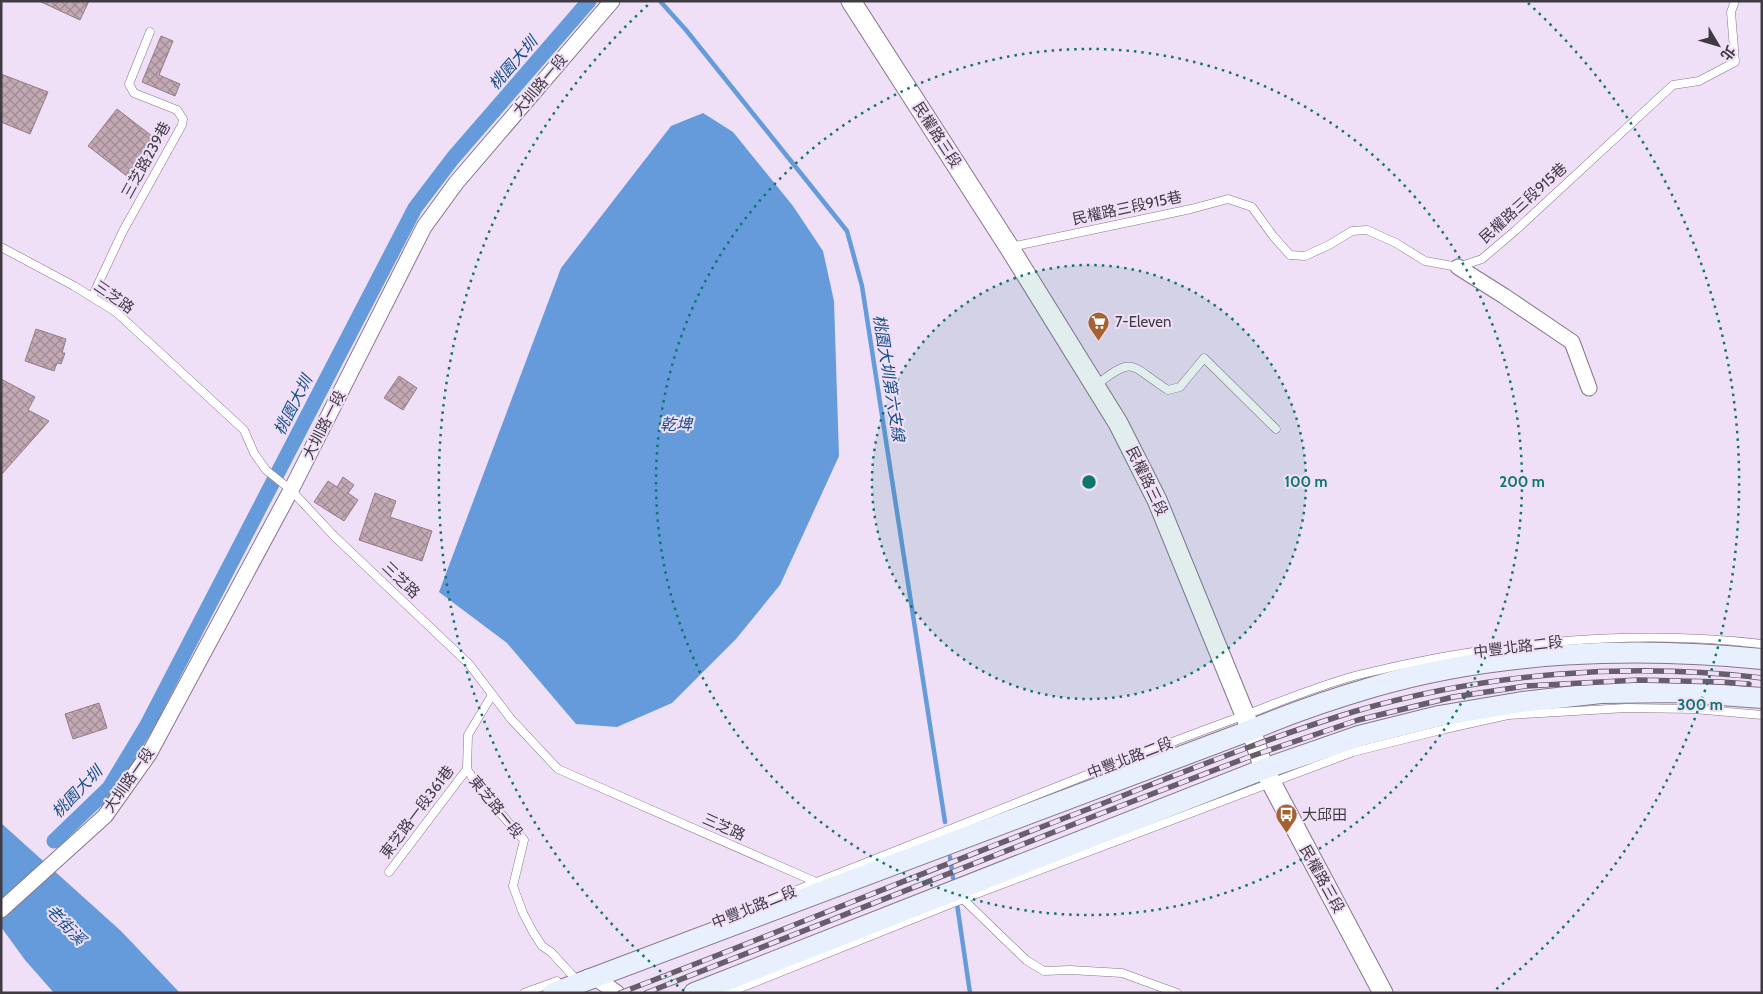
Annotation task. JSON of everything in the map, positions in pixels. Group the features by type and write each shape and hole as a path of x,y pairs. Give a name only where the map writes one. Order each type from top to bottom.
{"main road":[{"name":"中豐北路二段","path":"553,993 1248,722 1295,712 1375,686 1443,670 1498,661 1589,654 1660,653 1762,659"},
{"path":"694,993 1267,776 1359,736 1439,716 1522,702 1601,693 1680,692 1762,698"}],"street":[{"name":"大圳路一段","path":"1,910 105,816 149,754 424,227 456,183 612,1"},
{"name":"民權路三段","path":"851,1 1009,247 1118,423 1157,500 1248,722 1267,776 1383,993"},
{"path":"1458,267 1572,342 1589,388"},
{"path":"573,976 594,977 617,993"}],"lane":[{"name":"民權路三段915巷","path":"1009,247 1191,209 1228,199 1252,207 1273,236 1290,255 1305,256 1329,245 1352,231 1367,230 1425,261 1458,267 1482,259 1673,85 1698,81 1735,62 1731,12 1734,1"},
{"name":"三芝路239巷","path":"92,297 123,231 182,125 183,119 177,110 134,93 130,84 150,32"},
{"name":"三芝路","path":"1,247 116,312 244,430 254,453 268,472 287,487 334,536 469,664 511,719 558,769 816,882"},
{"path":"1095,386 1115,370 1126,366 1135,366 1168,390 1180,387 1204,358 1276,429"},
{"name":"中豐北路二段","path":"761,904 1128,758 1248,722 1356,676 1415,662 1493,648 1578,640 1680,638 1762,644"},
{"name":"東芝路一段","path":"492,695 468,735 467,769 480,790 524,840 513,886 523,913 542,946 551,952 573,976"},
{"path":"728,993 1267,776 1353,752 1508,715 1626,708 1694,709 1762,715"},
{"name":"東芝路一段361巷","path":"389,872 467,769"},
{"path":"963,900 1026,960 1044,971 1070,970 1122,973 1177,993"},
{"name":"中豐北路二段","path":"524,993 632,956 715,923"}],"water":[{"name":"乾埤","path":"703,113 733,132 793,206 823,251 834,301 839,456 780,585 736,639 672,703 617,727 576,724 507,643 439,592 561,268 671,126"},
{"name":"老街溪","path":"1,823 121,931 180,993 54,993 25,960 1,927"}],"building":[{"path":"39,1 89,1 80,20"},
{"path":"161,36 173,41 159,75 180,84 175,96 142,82"},
{"path":"1,74 48,92 30,134 1,122"},
{"path":"117,109 161,143 132,180 88,146"},
{"path":"36,329 66,339 62,353 65,353 61,364 57,363 54,371 25,361"},
{"path":"399,376 417,388 403,410 384,398"},
{"path":"1,379 35,397 28,410 49,421 1,475"},
{"path":"343,477 354,485 348,493 358,500 344,521 314,502 328,481 337,487"},
{"path":"375,493 396,501 390,517 432,531 422,561 359,540"},
{"path":"99,703 107,728 73,739 65,714"}],"waterway":[{"name":"桃園大圳","path":"54,841 109,788 147,725 415,208 453,158 589,1"},
{"name":"桃園大圳第六支線","path":"660,1 686,30 847,231 862,286 945,822"},
{"name":"桃園大圳第六支線","path":"950,857 953,878"},
{"name":"桃園大圳第六支線","path":"957,904 970,993"}],"railway":[{"path":"620,993 1190,769 1356,711 1456,688 1558,674 1660,671 1762,678"},
{"path":"646,993 1097,815 1246,758 1358,720 1453,697 1526,686 1638,680 1749,684"}],"place":[{"name":"7-Eleven","path":"1099,341"},
{"name":"大邱田","path":"1286,834"}]}
